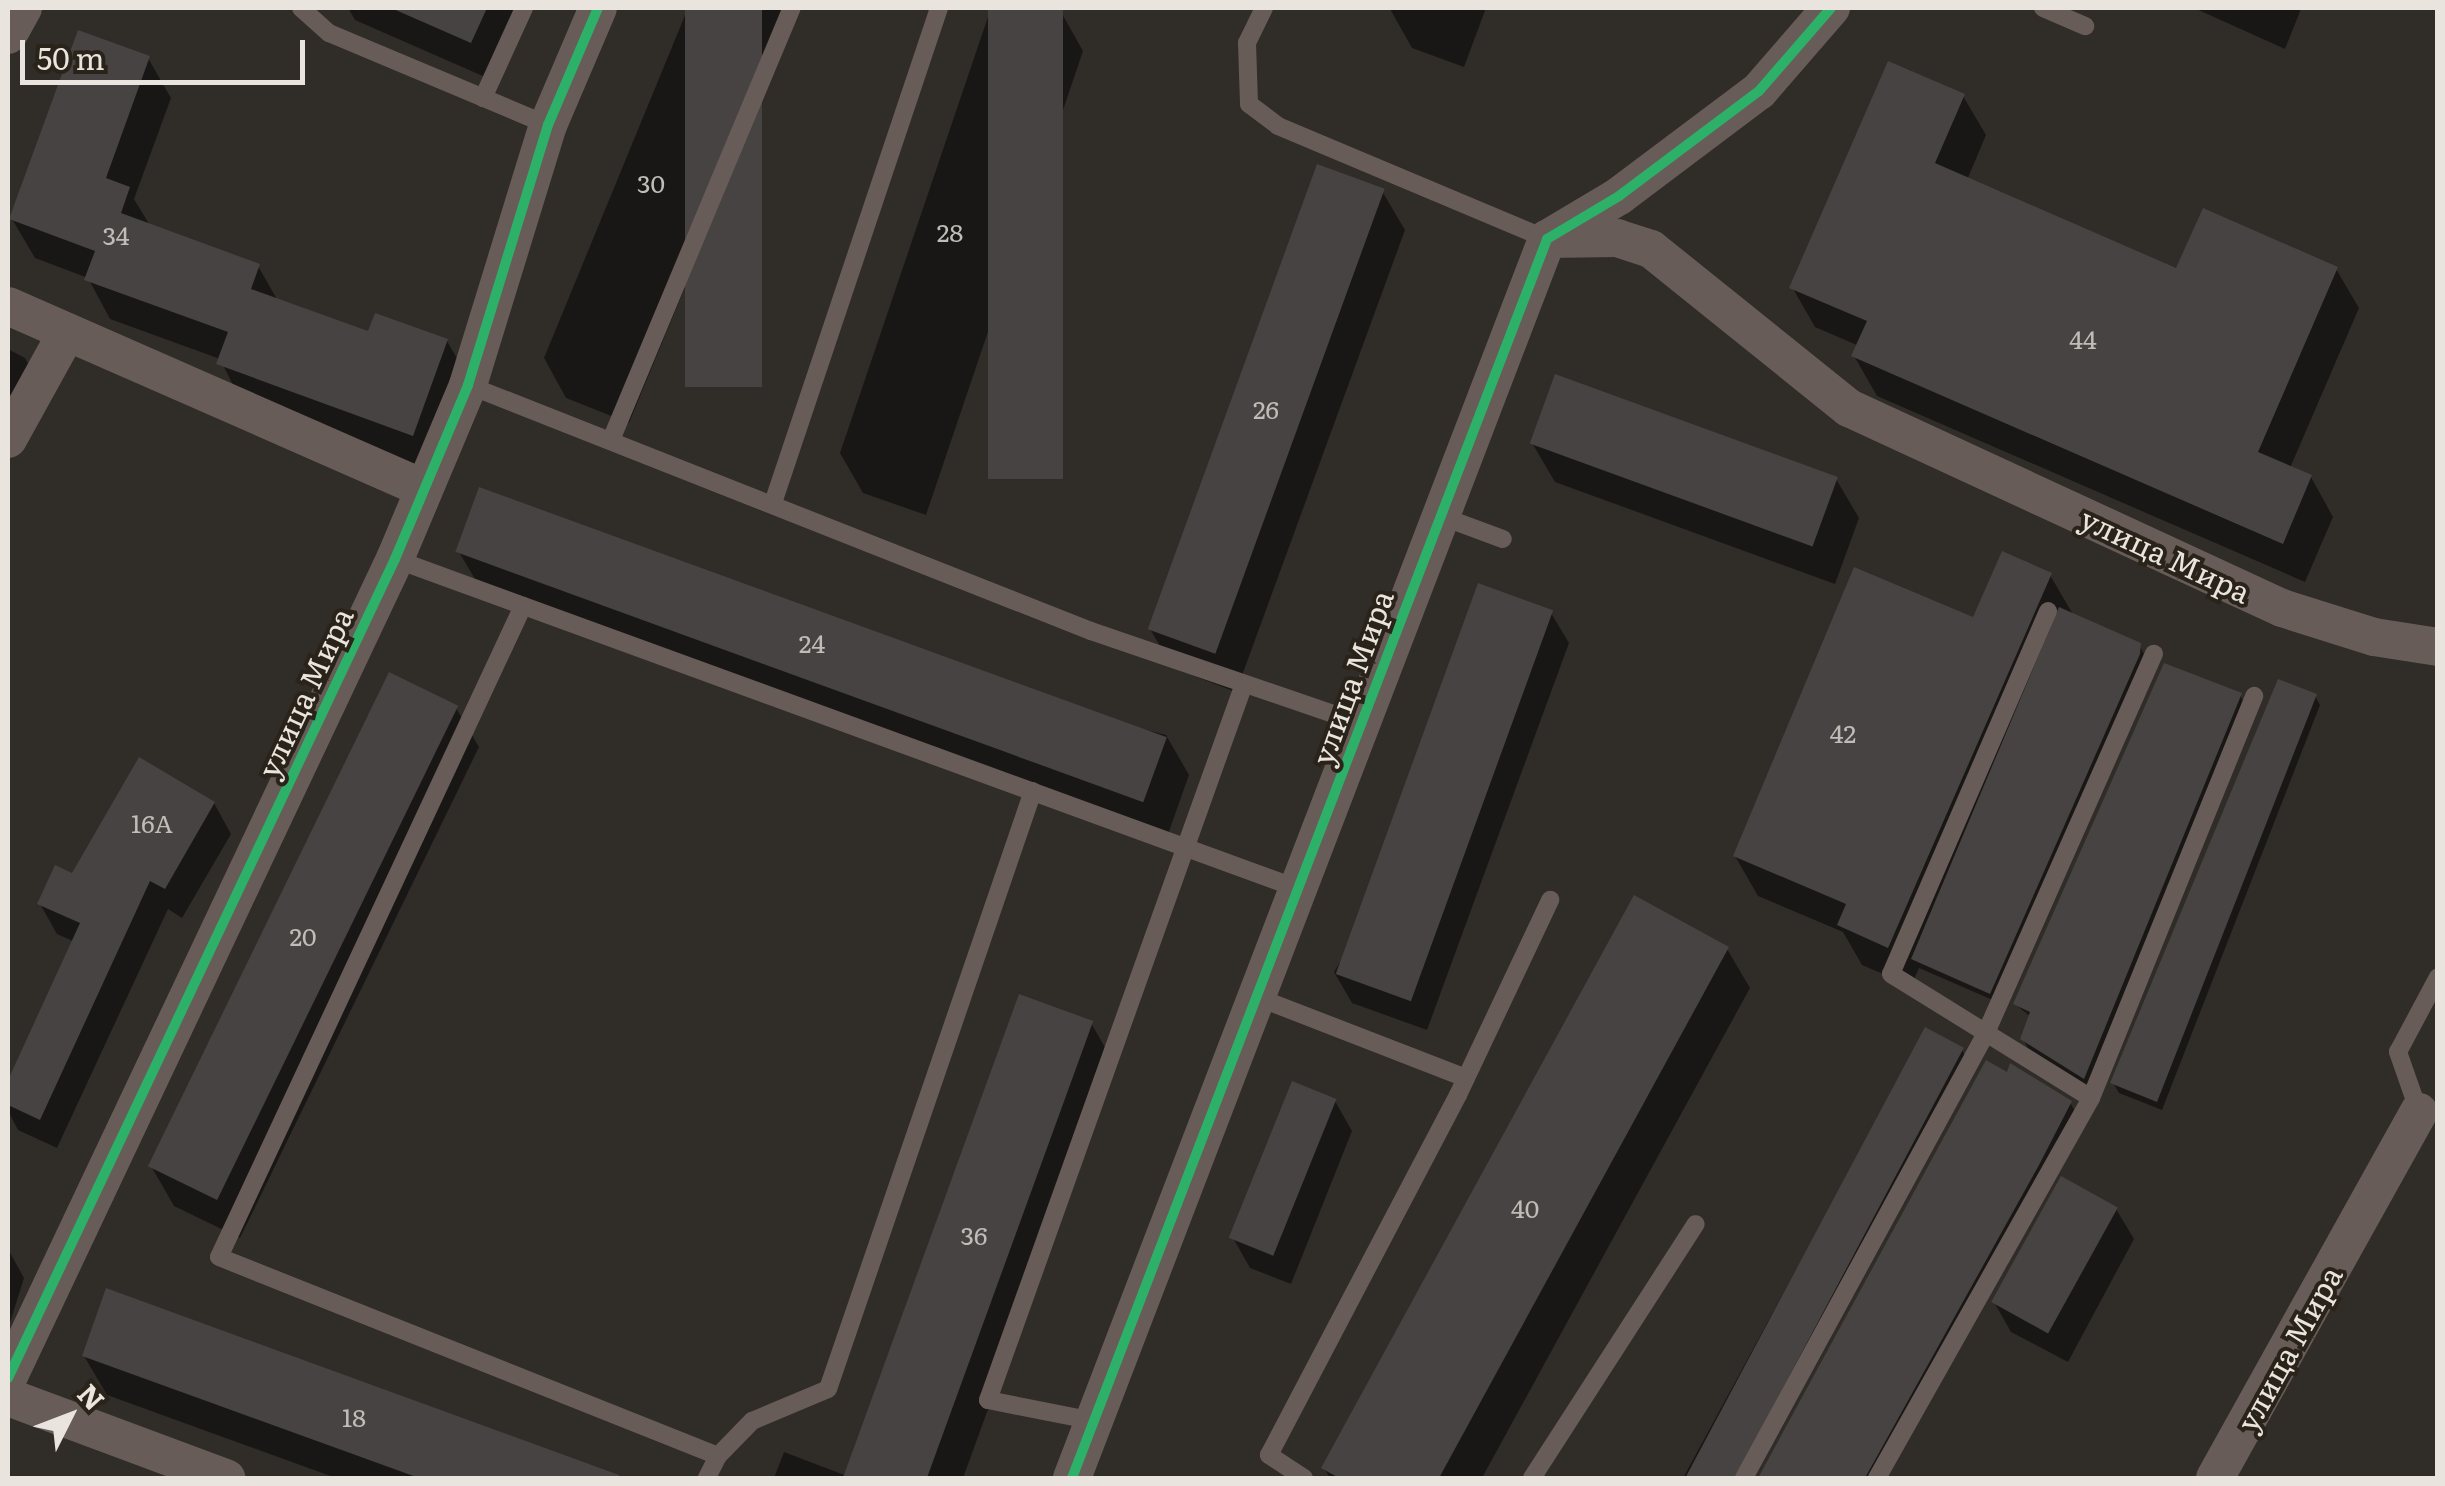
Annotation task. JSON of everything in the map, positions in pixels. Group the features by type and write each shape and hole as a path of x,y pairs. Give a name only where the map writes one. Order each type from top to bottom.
{"street":[{"path":"8,35 23,8"},
{"name":"улица Мира","path":"8,1378 395,559 468,384 548,125 598,8"},
{"path":"1548,240 1619,196 1760,91 1831,8"},
{"name":"улица Мира","path":"1072,1478 1438,516 1548,240 1617,238 1651,249 1848,408 2282,608 2374,637 2438,647"},
{"path":"8,306 424,489"},
{"path":"8,439 66,334"},
{"name":"улица Мира","path":"2215,1478 2419,1112"},
{"path":"8,1397 226,1478"}],"lane":[{"path":"301,8 328,33 548,125"},
{"path":"483,98 524,8"},
{"path":"610,440 792,8"},
{"path":"773,503 939,8"},
{"path":"1264,8 1247,44 1249,104 1278,126 1548,240"},
{"path":"2043,8 2085,26"},
{"path":"468,384 1091,631 1362,724"},
{"path":"1438,516 1503,539"},
{"path":"395,559 1299,889"},
{"path":"523,606 219,1257 718,1456"},
{"path":"2048,611 1891,974 2091,1098"},
{"path":"1744,1478 1985,1035 2154,654"},
{"path":"1094,1421 988,1400 1244,684"},
{"path":"1877,1478 2091,1098 2254,696"},
{"path":"707,1478 718,1456 752,1421 828,1389 1033,791"},
{"path":"1304,1478 1269,1455 1466,1078 1550,900"},
{"path":"2419,1112 2398,1052 2438,977"},
{"path":"1257,997 1466,1078"},
{"path":"1532,1478 1696,1224"}],"building":[{"path":"391,8 487,8 471,43"},
{"path":"685,8 762,8 762,387 685,387"},
{"path":"988,8 1063,8 1063,479 988,479"},
{"path":"78,30 150,56 106,178 130,187 121,213 260,264 251,289 368,331 375,313 448,339 413,436 216,364 228,332 84,280 95,251 9,219"},
{"path":"1888,61 1965,94 1935,163 2176,268 2203,208 2338,267 2258,452 2312,475 2283,544 1851,356 1867,321 1789,288"},
{"path":"1317,164 1385,189 1215,654 1148,629"},
{"path":"1555,374 1838,477 1813,546 1530,444"},
{"path":"479,487 1167,737 1143,802 455,552"},
{"path":"2002,551 2052,573 1888,948 1837,925 1846,904 1733,856 1854,567 1973,617"},
{"path":"1478,583 1553,610 1411,1001 1336,974"},
{"path":"2059,607 2141,643 2140,654 1990,994 1911,959"},
{"path":"2164,663 2242,693 2084,1079 2020,1039 2030,1012 2013,1004"},
{"path":"389,672 458,706 217,1200 148,1166"},
{"path":"2278,679 2317,694 2157,1102 2110,1083"},
{"path":"139,757 215,802 165,889 150,881 40,1120 8,1105 8,1080 80,923 37,904 55,865 72,873"},
{"path":"1634,895 1729,947 1439,1478 1339,1478 1321,1468"},
{"path":"1019,994 1093,1021 927,1478 843,1478"},
{"path":"1925,1027 1964,1048 1735,1478 1685,1478"},
{"path":"1986,1060 2007,1072 2010,1063 2072,1101 2039,1165 1865,1478 1758,1478"},
{"path":"1292,1081 1337,1099 1273,1256 1229,1238"},
{"path":"2061,1176 2118,1208 2048,1333 1991,1302"},
{"path":"106,1288 619,1475 618,1478 419,1478 82,1356"}],"cycle path":[{"path":"8,1378 395,559 468,385 548,125 598,8"},
{"path":"1072,1478 1547,239 1619,196 1759,91 1831,8"}]}
